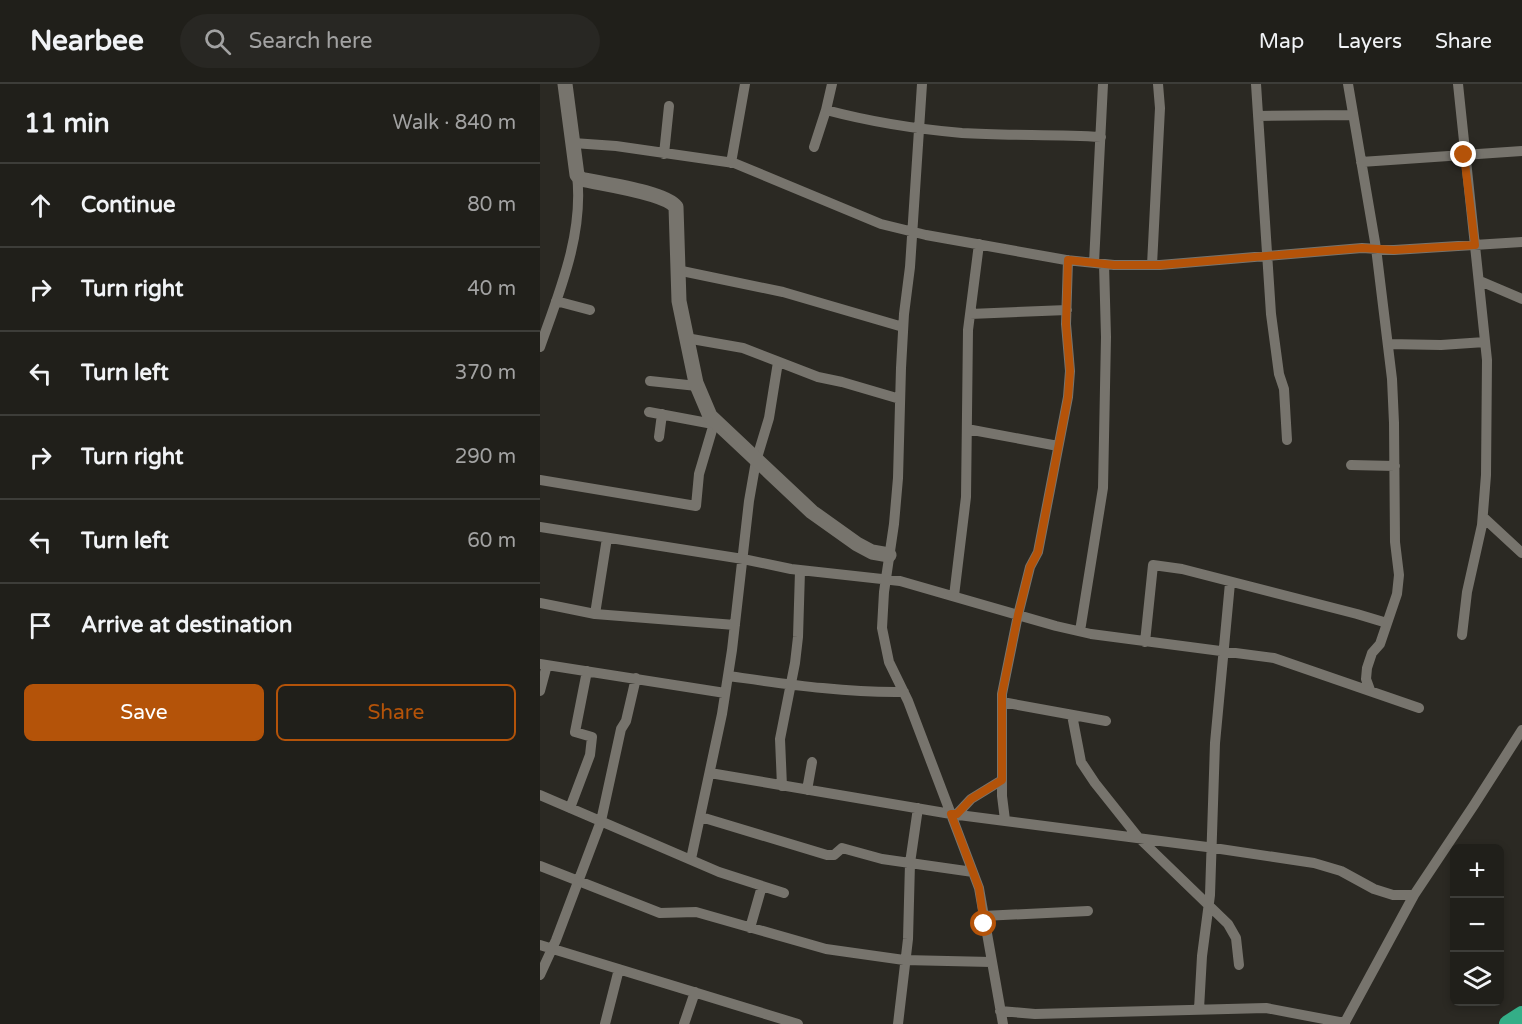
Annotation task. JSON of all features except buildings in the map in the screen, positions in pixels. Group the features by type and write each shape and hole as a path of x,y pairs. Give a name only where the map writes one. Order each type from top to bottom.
{"highway":[{"path":"1508,1024 1522,1015"}],"street":[{"path":"540,347 574,237 578,211 577,175 566,84"},
{"path":"731,163 745,84"},
{"path":"814,147 832,84"},
{"path":"922,84 903,327 898,478 886,580 883,640 889,662 904,692 954,814 979,888 1003,1024"},
{"path":"1080,631 1103,488 1106,337 1099,263 1102,84"},
{"path":"1152,265 1160,108 1158,84"},
{"path":"1256,84 1272,324 1279,374 1284,389 1287,440"},
{"path":"1348,84 1376,249 1392,379 1395,542 1399,575 1397,594 1380,644 1372,652 1367,668 1366,679 1370,690"},
{"path":"1458,84 1487,360 1486,475 1483,517 1467,592 1462,635"},
{"path":"664,154 669,106"},
{"path":"826,110 876,123 893,123 963,133 1101,137"},
{"path":"1258,116 1353,115"},
{"path":"573,143 731,163 860,216 912,232 1068,260 1152,265 1362,248 1394,250 1522,242"},
{"path":"1361,162 1522,151"},
{"path":"577,175 581,179 634,190 674,203 677,212 679,301 698,386 710,416 812,512 840,534 872,552 889,555"},
{"path":"954,596 966,497 967,359 979,244"},
{"path":"1005,820 1002,780 1002,702 1018,615 1030,567 1038,552 1068,397 1070,371 1067,310 1068,260"},
{"path":"677,270 792,294 903,327"},
{"path":"1480,281 1522,299"},
{"path":"556,301 590,310"},
{"path":"970,314 1067,310"},
{"path":"686,338 742,348 818,377 900,399"},
{"path":"1388,344 1441,345 1485,342"},
{"path":"691,859 728,676 749,501 756,461 769,418 778,362"},
{"path":"650,381 698,386"},
{"path":"650,412 714,422"},
{"path":"659,437 662,414"},
{"path":"540,480 696,506 699,474 714,422"},
{"path":"967,429 1058,446"},
{"path":"1351,465 1395,466"},
{"path":"1483,517 1522,553"},
{"path":"540,527 742,558 800,571 900,581 1080,631 1145,642 1274,658 1419,708"},
{"path":"595,614 607,538"},
{"path":"1145,642 1154,565 1182,569 1387,623"},
{"path":"782,786 780,739 798,637 800,571"},
{"path":"1198,1009 1209,905 1215,743 1230,583"},
{"path":"540,603 595,614 735,625"},
{"path":"540,691 543,665 725,693"},
{"path":"570,808 590,755 592,737 575,732 587,671"},
{"path":"728,676 881,693 904,692"},
{"path":"540,975 601,821 621,729 626,721 636,678"},
{"path":"1002,702 1106,721"},
{"path":"1072,715 1081,762 1095,783 1138,837 1228,924 1236,938 1239,965"},
{"path":"1000,1011 1035,1014 1266,1008 1344,1023 1414,895 1522,730"},
{"path":"807,790 812,762"},
{"path":"710,773 954,814 1138,837 1314,863 1341,871 1374,889 1393,895 1414,895"},
{"path":"954,814 971,799 1002,780"},
{"path":"540,795 719,872 784,893"},
{"path":"898,1024 908,939 910,863 918,808"},
{"path":"701,817 827,855 834,855 842,848 882,859 973,872"},
{"path":"540,866 660,913 696,912 826,949 904,960 991,962"},
{"path":"750,928 762,886"},
{"path":"983,916 1089,911"},
{"path":"540,945 798,1024"},
{"path":"605,1024 619,969"},
{"path":"684,1024 695,992"}],"route":[{"path":"984,924 979,888 951,814 957,814 971,799 1002,780 1002,694 1030,567 1038,552 1068,397 1070,371 1066,324 1068,260 1114,265 1160,265 1362,248 1394,250 1475,245 1464,155"}]}
